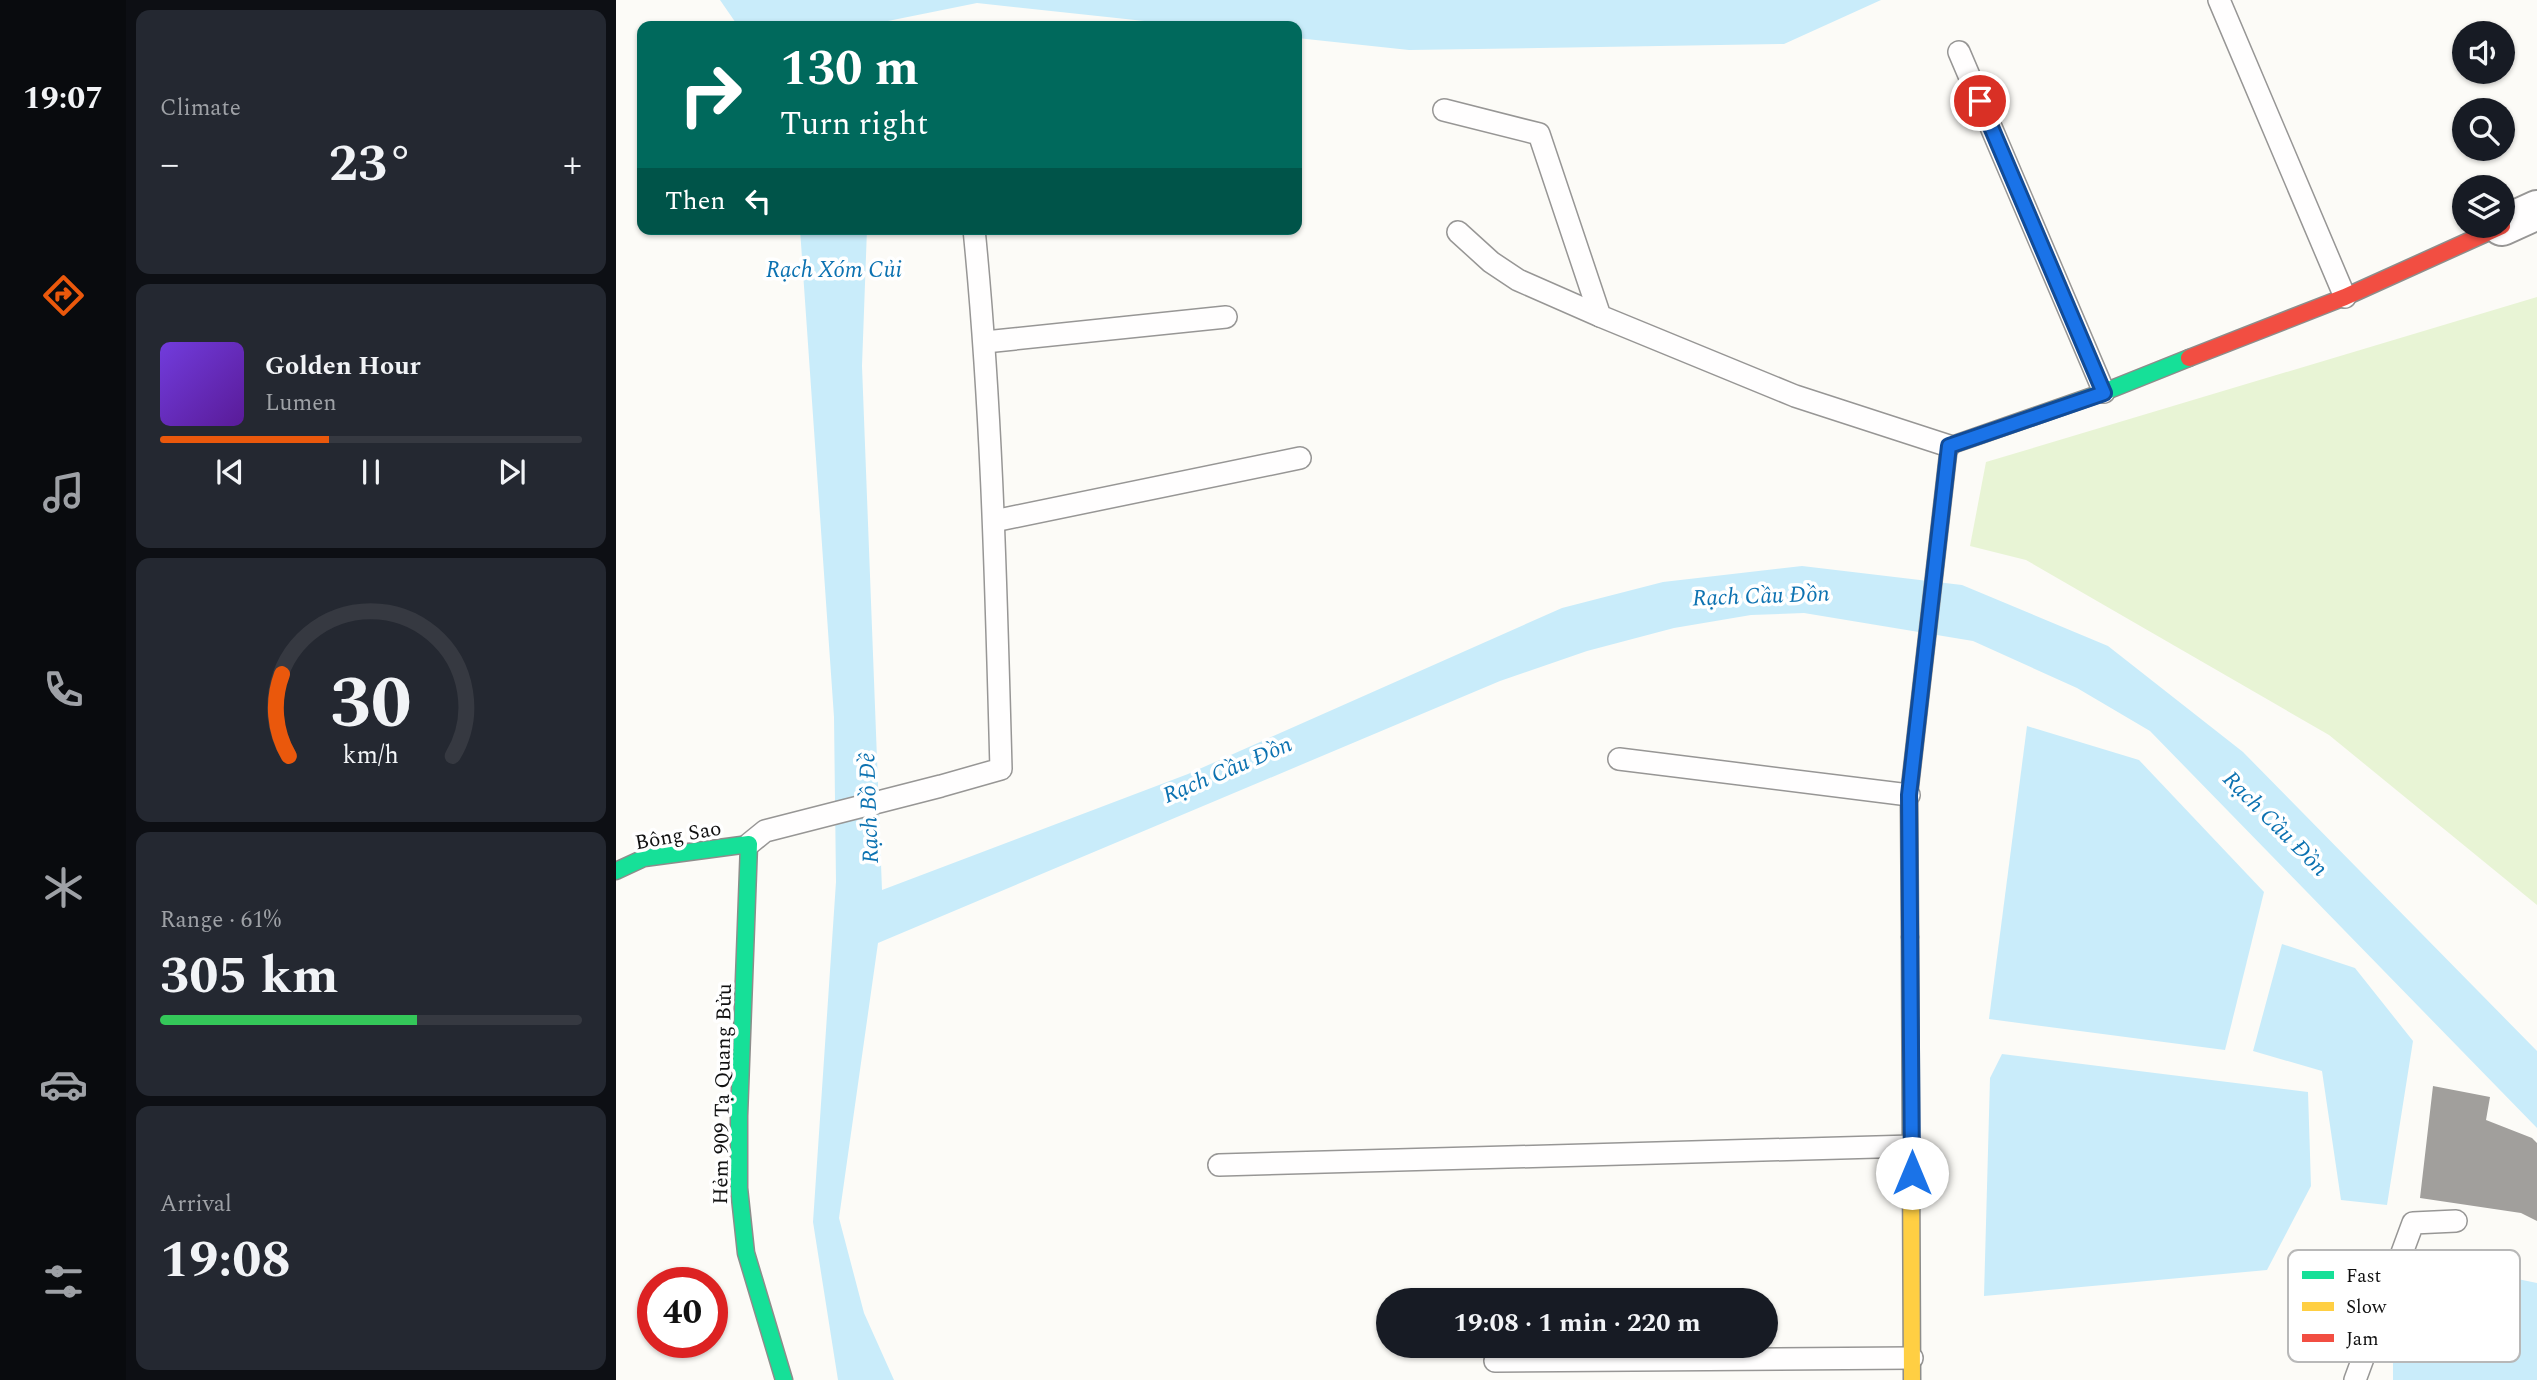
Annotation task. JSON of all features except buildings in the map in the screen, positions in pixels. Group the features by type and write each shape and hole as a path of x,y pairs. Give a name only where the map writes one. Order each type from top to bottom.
{"street":[{"path":"2515,220 2537,210"},
{"path":"1912,1380 1909,795 1949,446 2104,393 2345,297 2475,238"},
{"name":"Bông Sao","path":"616,871 644,858 749,844"},
{"name":"Hẻm 909 Tạ Quang Bửu","path":"749,844 739,1188 746,1253 784,1380"}],"lane":[{"path":"2219,0 2345,297"},
{"path":"1959,52 2104,393"},
{"path":"1444,110 1539,135 1600,316"},
{"path":"1458,232 1490,262 1518,280 1600,316 1795,396 1949,446"},
{"path":"749,844 765,831 1001,769 994,521 985,342 975,235"},
{"path":"985,342 1226,317"},
{"path":"994,521 1300,458"},
{"path":"1619,759 1909,795"},
{"path":"1219,1165 1912,1146"},
{"path":"2403,1250 2413,1223 2456,1221"},
{"path":"1495,1361 1912,1359"},
{"path":"2355,1380 2362,1362"}],"green space":[{"path":"2537,297 2537,905 2329,735 2026,560 1970,546 1986,462"}],"water":[{"path":"720,0 1881,0 1784,44 1409,50 1302,39 1302,21 1144,21 977,3 888,21 735,21"},
{"name":"Rạch Xóm Củi","path":"800,235 867,235 862,366 882,890 1188,774 1562,608 1663,582 1802,566 1962,585 2108,646 2243,752 2537,1051 2537,1128 2150,731 2077,688 1973,641 1804,613 1751,615 1674,628 1587,651 1500,681 878,943 839,1218 864,1313 894,1380 838,1380 813,1222 836,882 834,717"},
{"path":"2027,726 2139,760 2264,892 2225,1050 1989,1019"},
{"path":"2282,944 2355,968 2413,1041 2387,1205 2341,1200 2322,1071 2253,1051"},
{"path":"2002,1054 2308,1092 2311,1186 2267,1270 1984,1296 1990,1078"},
{"path":"2520,1280 2537,1283 2537,1380 2393,1380 2393,1362 2520,1362"}],"traffic: fast":[{"path":"1910,937 1909,795 1949,446 2104,392 2189,358"},
{"path":"616,871 644,858 749,844 739,1188 746,1253 784,1380"}],"traffic: slow":[{"path":"1910,937 1912,1380"}],"traffic: jam":[{"path":"2189,358 2345,297 2475,238"}],"route":[{"path":"1912,1173 1909,795 1949,446 2104,393 1980,101"}],"water label":[{"name":"Rạch Cầu Đồn","path":"1761,595"},
{"name":"Rạch Cầu Đồn","path":"1227,769"},
{"name":"Rạch Bồ Đề","path":"868,808"},
{"name":"Rạch Cầu Đồn","path":"2276,823"}]}
